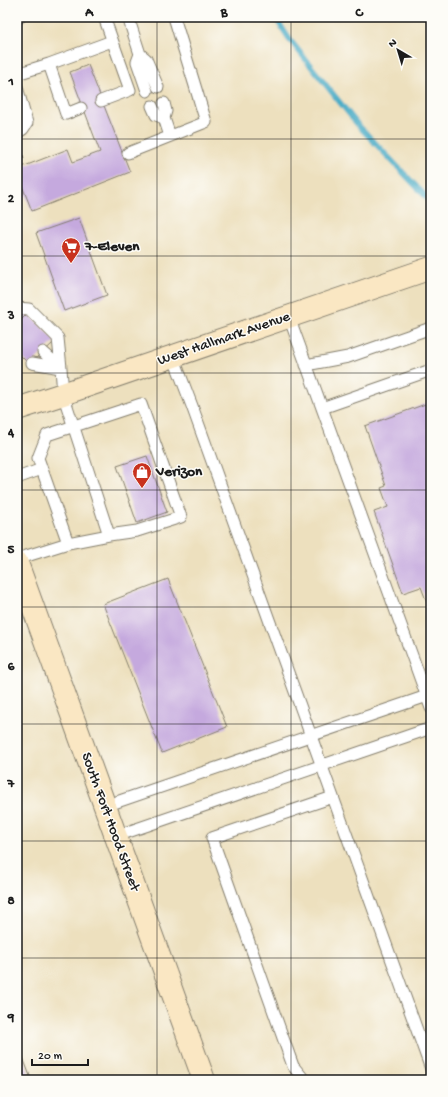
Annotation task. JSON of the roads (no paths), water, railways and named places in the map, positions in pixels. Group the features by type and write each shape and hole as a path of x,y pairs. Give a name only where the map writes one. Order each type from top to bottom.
{"main road":[{"name":"West Hallmark Avenue","path":"17,409 431,268"},
{"name":"South Fort Hood Street","path":"17,564 204,1080"}],"lane":[{"path":"101,101 130,90 104,17"},
{"path":"128,17 140,54 146,59 158,87"},
{"path":"128,152 206,122 174,17"},
{"path":"17,74 49,64 112,40"},
{"path":"140,54 137,62 147,91"},
{"path":"49,64 66,114 81,108"},
{"path":"17,87 27,123 23,129 17,133"},
{"path":"164,103 166,111 164,118 170,136"},
{"path":"152,106 156,115 164,118"},
{"path":"17,308 29,309 58,338 63,394 110,535"},
{"path":"289,317 431,708"},
{"path":"306,366 348,357 431,328"},
{"path":"43,352 61,368"},
{"path":"173,356 431,1069"},
{"path":"32,363 61,368"},
{"path":"322,408 431,370"},
{"path":"17,560 68,543 137,531 181,517 140,404 47,435 38,458 68,543"},
{"path":"17,478 42,469"},
{"path":"105,806 426,696"},
{"path":"116,836 431,728"},
{"path":"303,1080 293,1066 212,838 333,797"}],"waterway":[{"path":"275,17 290,40 358,125 431,202"}],"place":[{"name":"7-Eleven","path":"71,264"},
{"name":"Verizon","path":"142,489"}]}
